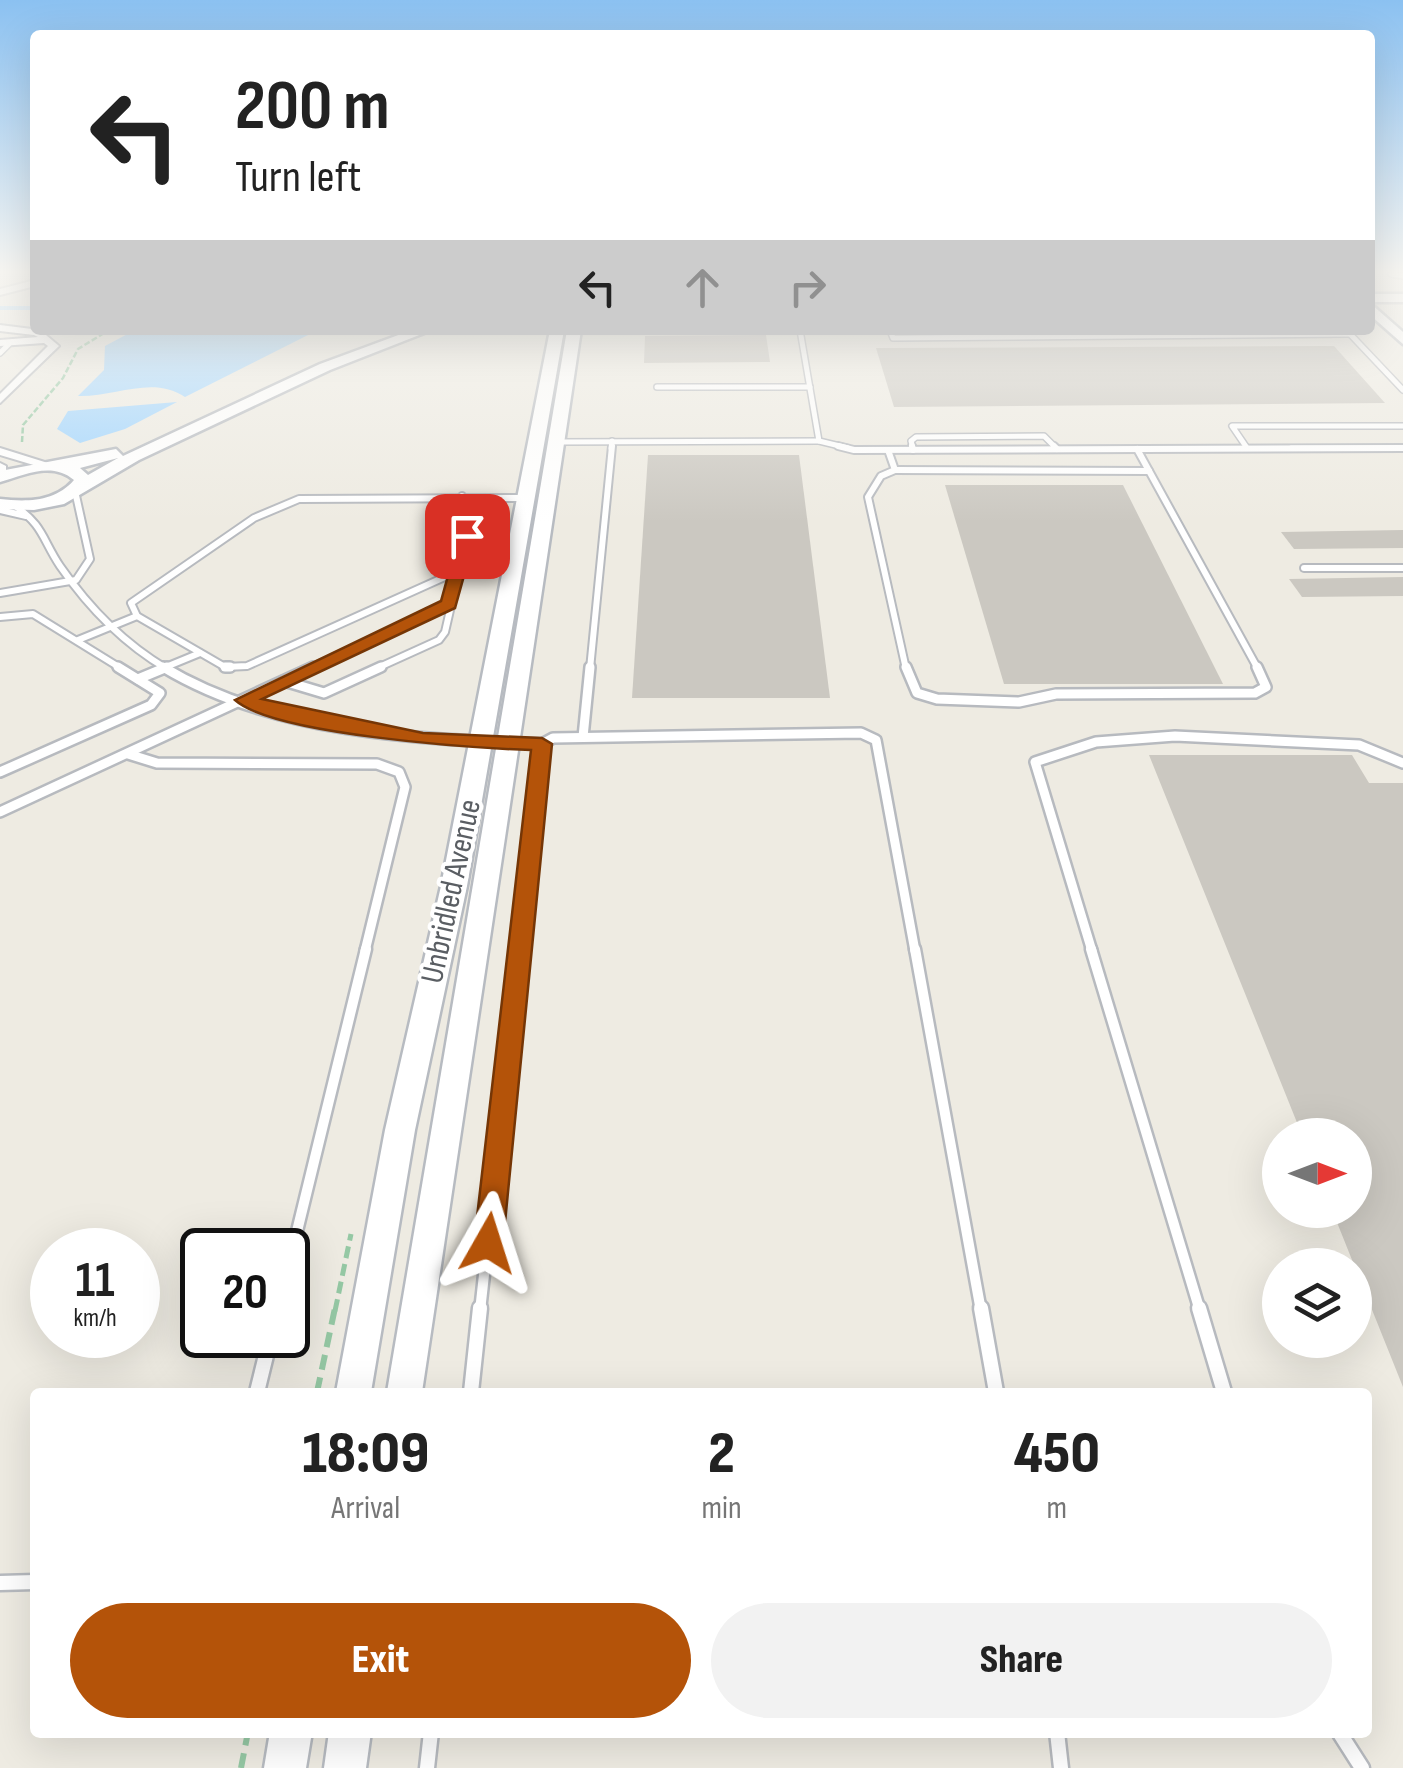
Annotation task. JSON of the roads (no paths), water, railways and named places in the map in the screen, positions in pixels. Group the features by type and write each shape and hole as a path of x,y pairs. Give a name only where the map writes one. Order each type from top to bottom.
{"street":[{"path":"1,398 47,357"},
{"path":"0,466 0,476 56,467 168,434 330,357"},
{"path":"5,506 52,501 132,456 353,357"},
{"name":"Unbridled Avenue","path":"405,1388 510,742 548,442 555,357"},
{"name":"Unbridled Avenue","path":"354,1388 400,1130 481,741 526,498 548,442 568,357"},
{"path":"0,451 81,475 78,488"},
{"path":"285,1768 291,1738"},
{"path":"345,1768 349,1738"}],"lane":[{"path":"805,357 819,441"},
{"path":"1371,357 1403,390"},
{"path":"657,387 810,387"},
{"path":"1247,449 1232,426 1403,426"},
{"path":"913,450 911,442 916,437 1044,436 1057,450"},
{"path":"548,442 819,441 854,450 1403,448"},
{"path":"583,737 612,442"},
{"path":"1137,449 1263,678 1266,687 1254,693 1056,694 1020,702 938,699 917,693 909,682 868,497 881,476 894,470 1149,471"},
{"path":"888,450 894,470"},
{"path":"0,593 76,580 90,559 85,530 72,508 78,488"},
{"path":"284,682 324,693 438,640 445,632 467,536 455,515 462,496"},
{"path":"458,571 246,666 225,667 137,616 131,602 254,518 300,499 526,498"},
{"path":"5,506 32,518 51,536 59,566 76,580 109,627 210,690 294,715 423,740 542,744 553,738 583,737 861,734 876,740 995,1388"},
{"path":"5,506 32,518"},
{"path":"1304,568 1403,568"},
{"path":"0,812 449,604"},
{"path":"0,617 33,614 160,693 151,705 0,772"},
{"path":"78,640 137,616"},
{"path":"138,679 200,653"},
{"path":"1223,1388 1035,762 1058,748 1107,739 1325,741 1358,746 1403,763"},
{"path":"471,1388 526,926 542,744"},
{"path":"128,754 157,763 377,764 399,772 405,788 298,1228"},
{"path":"258,1388 265,1358"},
{"path":"0,1583 30,1582"},
{"path":"427,1768 431,1738"},
{"path":"1058,1738 1061,1768"},
{"path":"1343,1738 1362,1768"}],"water":[{"path":"105,357 265,357 185,397 147,387 78,396 104,370"},
{"path":"177,402 125,429 80,443 57,429 68,411"}]}
